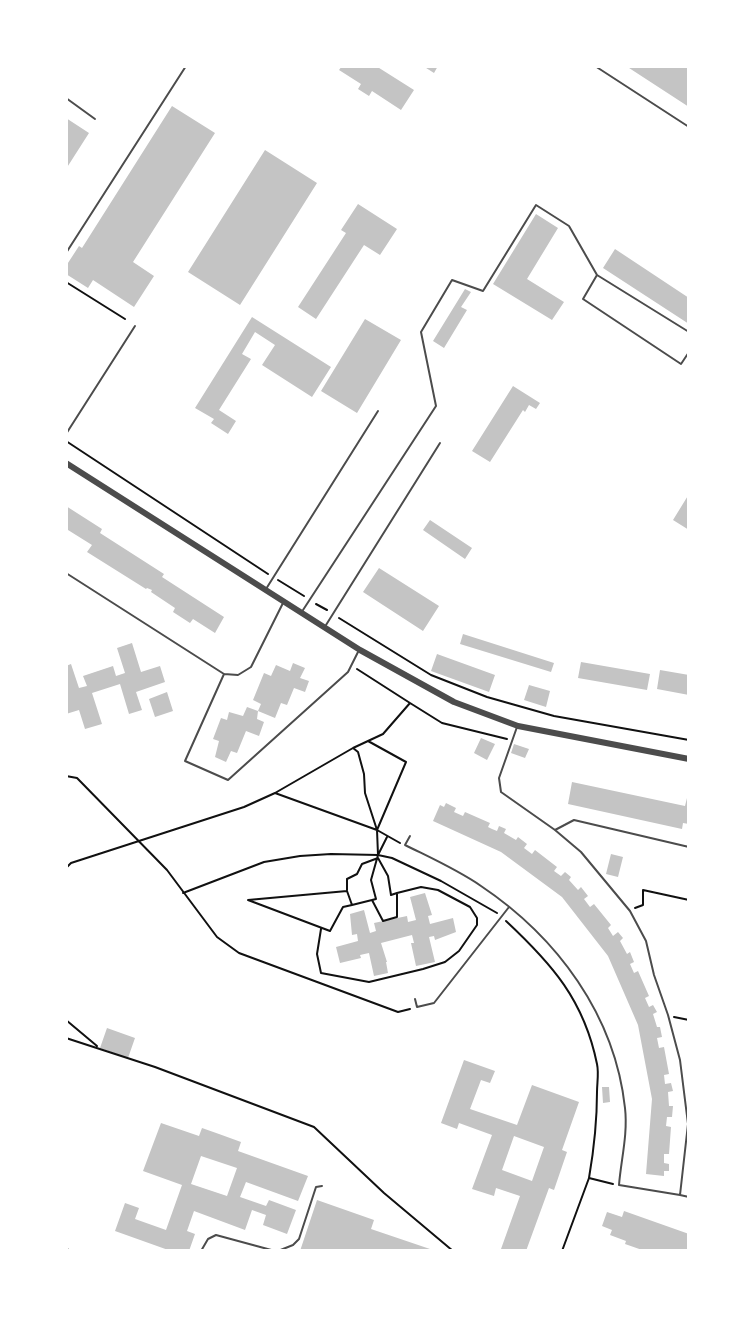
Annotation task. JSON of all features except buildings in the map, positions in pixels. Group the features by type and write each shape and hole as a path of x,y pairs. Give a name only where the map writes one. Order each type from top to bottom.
{"street":[{"path":"66,463 324,628 454,702 518,726 689,759"}],"lane":[{"path":"66,253 186,66"},
{"path":"595,66 689,128"},
{"path":"66,98 95,119"},
{"path":"301,613 436,406 421,332 452,280 483,291 536,205 569,226 597,275 689,332"},
{"path":"597,275 583,299 681,364 689,352"},
{"path":"66,434 135,326"},
{"path":"265,590 378,411"},
{"path":"324,628 440,443"},
{"path":"66,573 224,674 238,675 251,667 284,602"},
{"path":"224,674 185,761 228,780 348,672 360,650"},
{"path":"518,726 499,778 501,792 555,830 581,852 630,911 646,941 680,1060 687,1124 680,1195"},
{"path":"555,830 574,820 689,847"},
{"path":"410,836 405,845 481,886 509,907 554,948 578,980 600,1018 618,1072 625,1109 619,1185 689,1197"},
{"path":"415,999 417,1007 434,1003 509,907"},
{"path":"201,1251 208,1239 216,1236 276,1251 293,1245 299,1239 316,1187 322,1186"},
{"path":"66,1247 69,1251"}],"path":[{"path":"66,282 125,319"},
{"path":"66,441 273,577 431,675 487,697 554,717 689,740"},
{"path":"351,666 442,723 513,740"},
{"path":"66,868 71,863 244,807 275,793 353,748 384,734 410,703"},
{"path":"368,741 406,762 377,830"},
{"path":"321,929 317,954 321,973 369,982 445,962 459,951 477,925 477,918 470,907 438,890 421,887 391,895 388,876 378,856 377,830 365,793 364,774 358,752 353,748"},
{"path":"66,777 77,778 166,870 217,937 238,953 398,1012 417,1007"},
{"path":"275,793 377,830 405,845"},
{"path":"347,891 248,900 330,931 343,907 376,899 371,880 378,856 388,836"},
{"path":"183,893 264,862 331,854 392,858 441,880 486,905 536,950 565,983 582,1016 597,1066 595,1138 590,1178 562,1251"},
{"path":"352,905 347,891 347,879 357,874 362,864 378,856"},
{"path":"630,911 643,905 644,891 689,900"},
{"path":"372,900 383,921 398,917 397,894"},
{"path":"668,1015 689,1020"},
{"path":"66,1020 100,1048"},
{"path":"66,1038 100,1048 314,1127 384,1193 453,1251"},
{"path":"590,1178 619,1185"}]}
